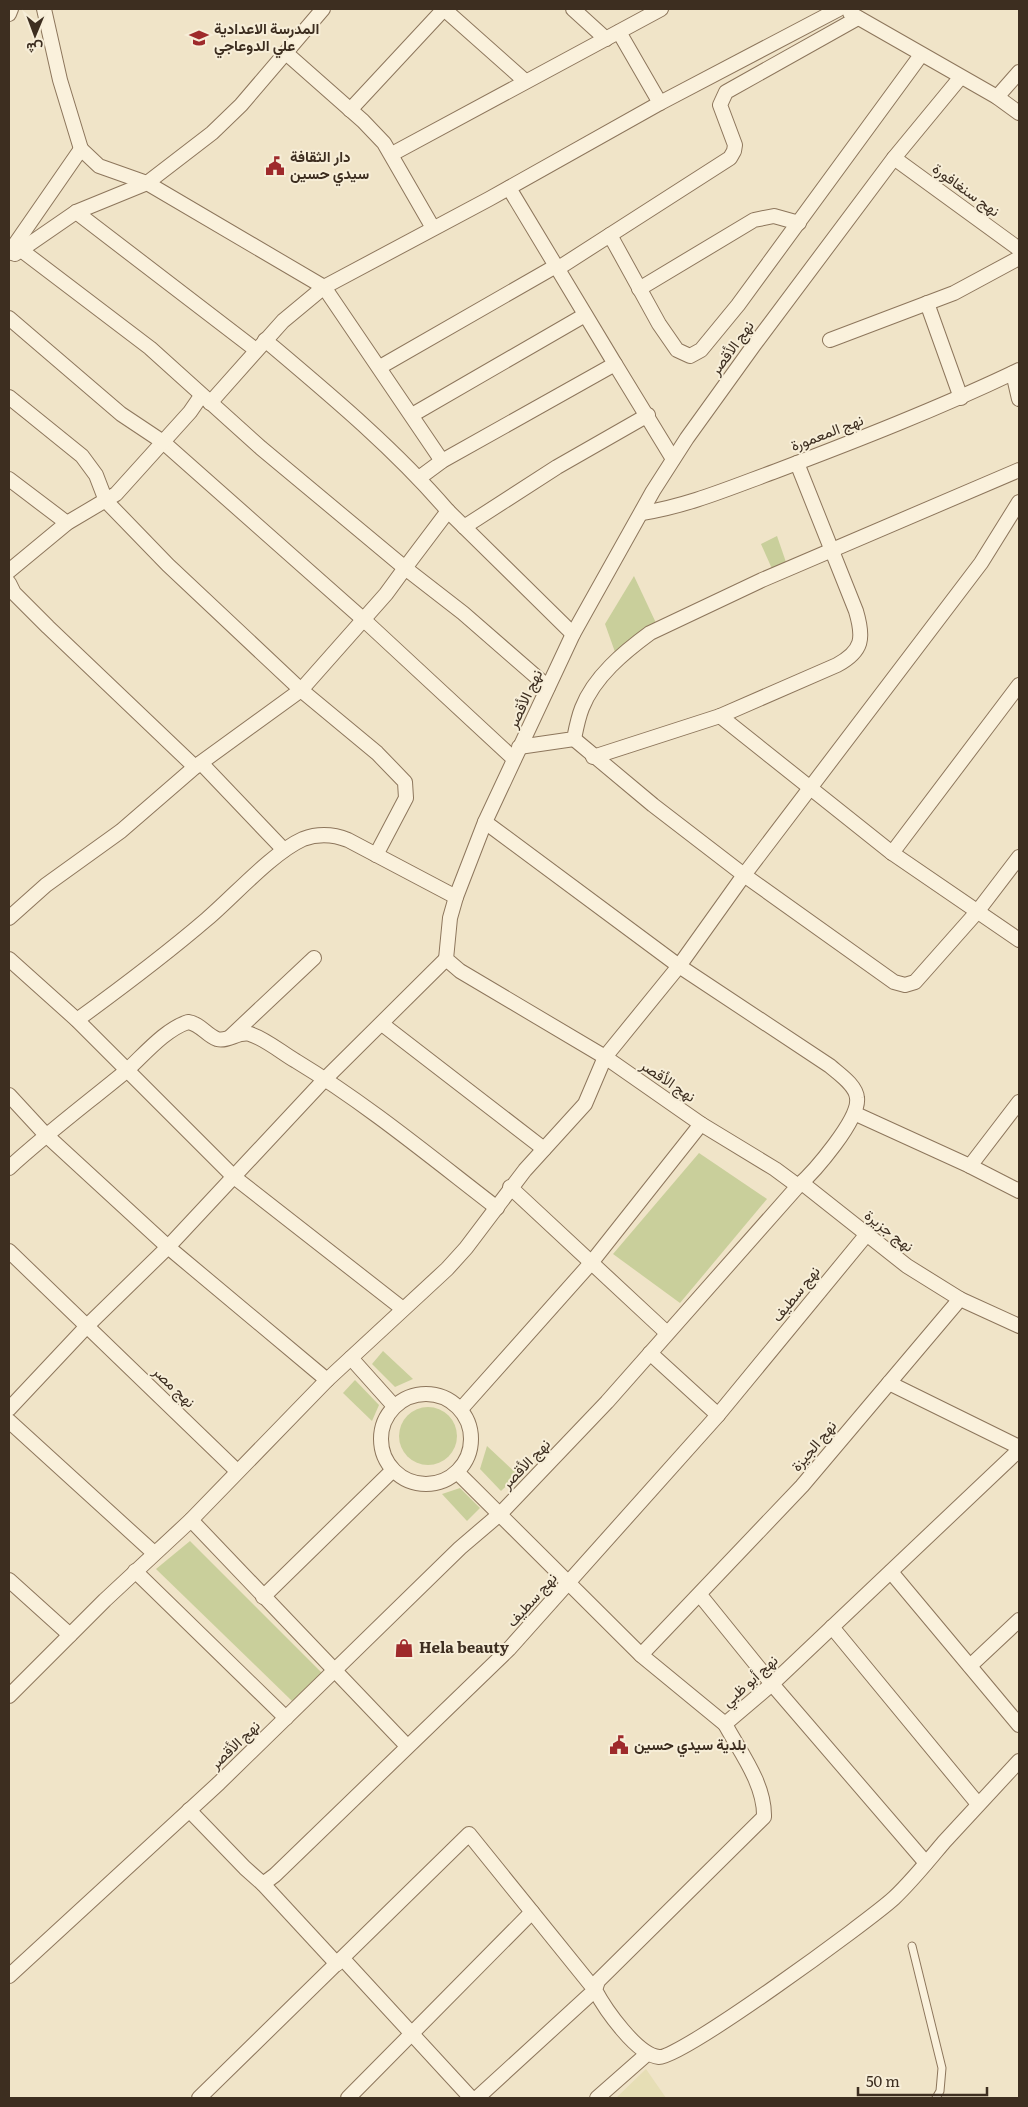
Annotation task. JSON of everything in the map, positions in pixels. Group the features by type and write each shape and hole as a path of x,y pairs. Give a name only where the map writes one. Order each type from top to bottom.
{"street":[{"path":"9,14 11,9"},
{"path":"44,9 60,80 81,149 99,166 108,171 147,183 324,287 442,461"},
{"path":"15,251 76,212 147,183 212,133 241,105 323,9"},
{"path":"350,110 444,9 525,82"},
{"path":"573,9 606,39"},
{"path":"392,154 661,9"},
{"path":"9,571 67,523 83,512 106,501 131,479 163,442 283,321 324,287 509,188 660,102 840,9 922,54 960,78 997,97 1019,113"},
{"path":"380,367 610,235 730,158 734,152 735,145 720,105 726,92 858,18"},
{"path":"619,32 660,102"},
{"path":"286,53 374,131 392,154 433,228"},
{"path":"610,235 639,289 676,350 685,355 694,354 713,337 922,54"},
{"path":"997,97 1019,72"},
{"name":"نهج الأقصر","path":"10,1972 189,1810 460,1548 501,1513 607,1402 800,1184 701,1124 605,1057 460,971 446,959 450,918 456,897 485,822 573,634 674,459 754,345 894,158 960,78"},
{"path":"9,260 81,149"},
{"name":"نهج سنغافورة","path":"894,158 1019,249"},
{"path":"509,188 674,459"},
{"path":"76,212 260,345 318,384 419,478 448,511 573,634"},
{"path":"639,289 754,220 774,216 799,223"},
{"path":"15,251 150,348 329,506 463,613 548,687"},
{"path":"830,340 954,293 1019,258"},
{"path":"927,303 961,398"},
{"path":"412,415 585,314"},
{"path":"9,318 121,414 163,442 517,754 574,739"},
{"path":"419,478 442,461 615,364"},
{"path":"1016,372 1019,399"},
{"name":"نهج المعمورة","path":"642,513 696,500 797,463 961,398 1016,372"},
{"path":"9,397 82,456 96,475 106,501 168,565 301,690 377,753 405,782 406,798 376,855"},
{"path":"464,527 557,467 648,415"},
{"path":"593,756 720,716 837,665 849,658 859,646 861,627 833,551 797,463"},
{"path":"574,739 582,708 593,688 606,672 642,639 704,606 1019,470"},
{"path":"9,479 67,523"},
{"path":"12,1688 135,1570 191,1520 327,1380 447,1269 497,1208 510,1187 585,1104 605,1057 679,966 744,875 812,788 981,563 1019,502"},
{"path":"9,918 46,884 121,831 198,765 301,690 386,594 448,511"},
{"path":"9,583 14,592 48,627 198,765 284,850"},
{"path":"892,853 1019,685"},
{"path":"720,716 892,853 1019,940"},
{"path":"574,739 744,875 867,965 894,982 905,985 915,982 977,912 1019,857"},
{"path":"485,822 679,966 830,1066 850,1085 857,1097 856,1114 843,1134 800,1184"},
{"path":"77,1020 188,936 284,850 305,839 321,834 336,835 456,897"},
{"path":"228,1039 314,958"},
{"path":"9,959 77,1020 234,1178 403,1309"},
{"path":"9,1409 88,1325 168,1247 325,1079 446,959"},
{"path":"9,1168 45,1134 126,1071 169,1032 188,1022 200,1026 214,1038 228,1039 242,1034 256,1037 325,1079 497,1208"},
{"path":"382,1024 544,1149"},
{"path":"9,1095 45,1134 168,1247 327,1380"},
{"path":"970,1166 1019,1102"},
{"path":"856,1114 970,1166 1019,1191"},
{"path":"461,1409 592,1263 701,1124"},
{"name":"نهج جزيرة","path":"800,1184 922,1276 960,1299"},
{"path":"510,1187 667,1333"},
{"name":"نهج سطيف","path":"264,1884 509,1649 718,1415 867,1234"},
{"name":"نهج مصر","path":"9,1252 88,1325 237,1471"},
{"path":"960,1299 1019,1326"},
{"name":"نهج الجيزة","path":"642,1655 802,1486 960,1299"},
{"path":"650,1353 718,1415"},
{"path":"351,1358 394,1406"},
{"path":"889,1383 1019,1448"},
{"path":"428,1393 441,1396 461,1409 471,1430 472,1442 470,1453 457,1472 442,1481 425,1484 413,1482 393,1470 385,1458 381,1445 384,1424 394,1406 416,1394 428,1393"},
{"path":"9,1421 154,1553"},
{"name":"نهج أبو ظبي","path":"457,1472 501,1513 642,1655 725,1724 772,1684 1019,1448"},
{"path":"263,1597 393,1470"},
{"path":"191,1520 407,1746"},
{"path":"135,1570 286,1718"},
{"path":"891,1572 1019,1725"},
{"path":"9,1580 70,1634"},
{"path":"700,1595 772,1684 926,1863"},
{"path":"970,1666 1019,1620"},
{"path":"832,1627 978,1804"},
{"path":"477,2098 595,1990 598,1981 764,1817 765,1804 760,1790 725,1724"},
{"path":"199,2098 469,1834 595,1990 619,2024 647,2054 661,2058 681,2050 731,2017 875,1915 894,1898 978,1804 1019,1762"},
{"path":"189,1810 245,1868 264,1884 413,2033 471,2098"},
{"path":"348,2098 532,1912"},
{"path":"598,2098 647,2054"}],"lane":[{"path":"912,1946 942,2068 940,2091 936,2098"}],"shaded area":[{"path":"646,2069 666,2098 616,2098"}],"green space":[{"path":"777,536 787,565 773,571 761,544"},
{"path":"634,576 656,623 615,652 605,624"},
{"path":"699,1153 767,1199 680,1303 613,1254"},
{"path":"383,1351 413,1379 395,1387 372,1364"},
{"path":"355,1380 379,1405 372,1421 343,1393"},
{"path":"428,1407 444,1412 452,1420 457,1436 452,1452 444,1460 428,1465 412,1460 404,1452 399,1436 404,1420 412,1412"},
{"path":"487,1446 518,1475 501,1491 480,1469"},
{"path":"460,1488 480,1508 467,1521 442,1494"},
{"path":"190,1541 322,1673 292,1701 156,1569"}],"place":[{"name":"المدرسة الاعدادية علي الدوعاجي","path":"199,38"},
{"name":"دار الثقافة سيدي حسين","path":"275,166"},
{"name":"Hela beauty","path":"404,1648"},
{"name":"بلدية سيدي حسين","path":"619,1745"}]}
